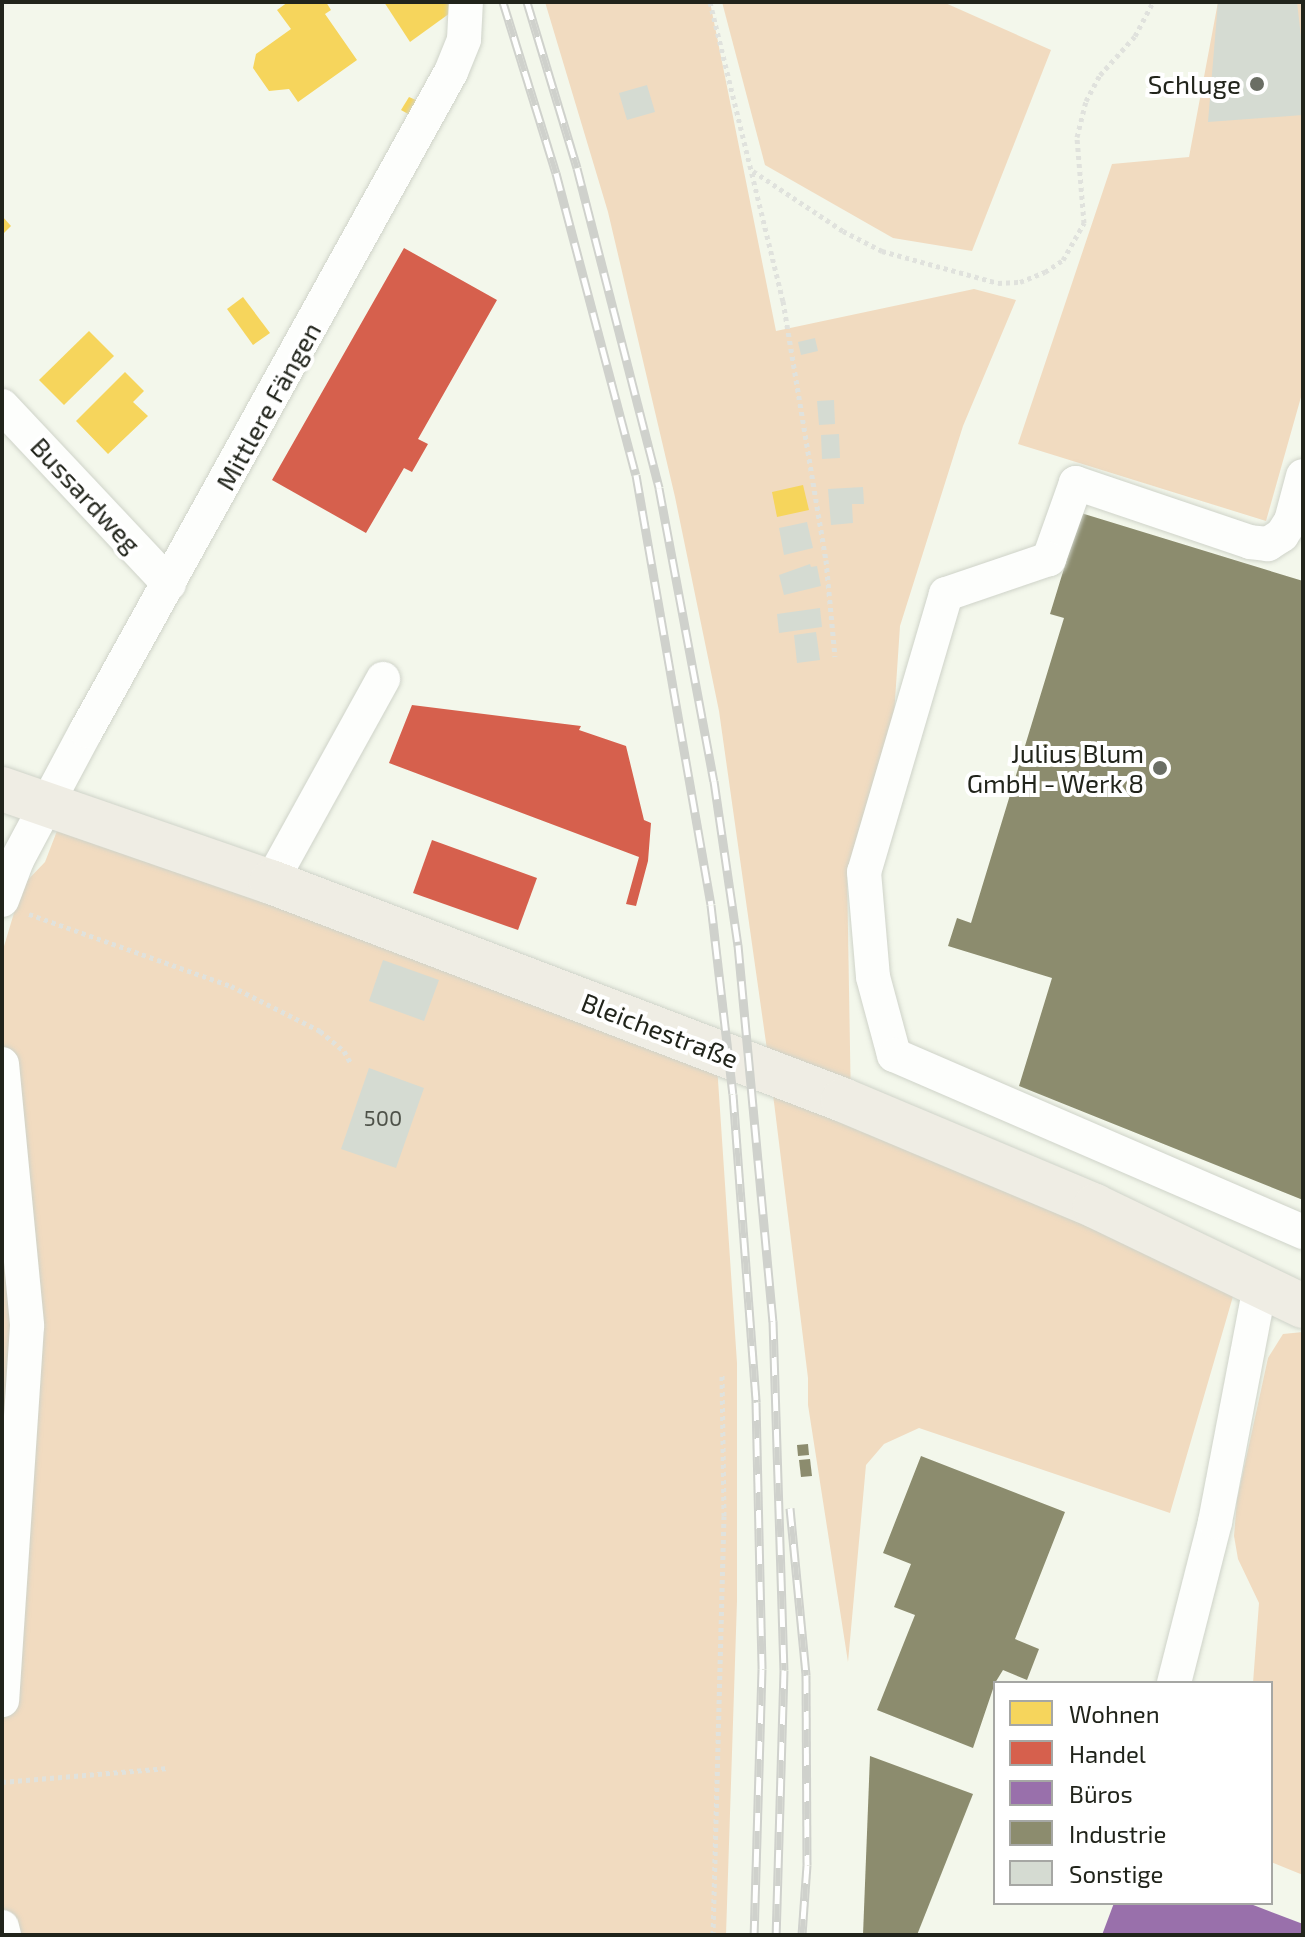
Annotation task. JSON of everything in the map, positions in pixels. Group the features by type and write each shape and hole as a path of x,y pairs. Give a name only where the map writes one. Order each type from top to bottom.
{"main road":[{"name":"Bleichestraße","path":"2,789 48,802 271,882 843,1100 1095,1206 1303,1306"}],"street":[{"name":"Mittlere Fängen","path":"9,905 17,860 451,72 464,39 466,2"},
{"name":"Bussardweg","path":"2,406 169,584"},
{"path":"1303,476 1291,521 1282,535 1268,544 1250,542 1076,483 1049,559 946,594 864,872 873,977 894,1055 1303,1232"},
{"path":"271,882 383,679"},
{"path":"2,1064 27,1326 2,1700"},
{"path":"1175,1681 1215,1522 1260,1285"},
{"path":"2,1927 4,1935"}],"path":[{"path":"710,2 753,170 793,362 826,560 835,657"},
{"path":"753,170 843,231 882,251 998,283 1020,282 1045,272 1063,260 1084,223 1077,137 1086,101 1100,75 1135,36 1153,2"},
{"path":"9,905 231,986 320,1031 344,1051 350,1062"},
{"path":"713,1935 724,1516 722,1374"},
{"path":"2,1782 168,1768"}],"shaded area":[{"path":"545,2 710,2 776,331 974,289 1016,300 963,426 900,626 893,730 847,870 851,1107 1236,1286 1170,1513 919,1428 884,1444 866,1465 848,1662 808,1405 808,1378 771,1078 719,711 675,497 608,212"},
{"path":"722,2 943,2 1051,50 972,251 893,238 765,165"},
{"path":"1218,2 1303,2 1303,390 1266,521 1018,444 1112,164 1189,157"},
{"path":"62,818 717,1065 737,1363 737,1601 726,1935 2,1935 2,953 22,886 45,862"},
{"path":"1303,1332 1303,1875 1273,1863 1273,1681 1253,1681 1259,1603 1238,1559 1234,1536 1237,1500 1268,1358 1283,1334"}],"building: Wohnen":[{"path":"288,2 326,2 331,10 325,14 357,60 298,102 289,89 269,91 253,68 256,54 291,29 277,10"},
{"path":"384,2 452,2 457,8 410,42"},
{"path":"409,97 418,101 410,115 401,110"},
{"path":"2,216 11,226 2,235"},
{"path":"243,297 270,333 253,345 227,309"},
{"path":"89,331 114,356 64,405 39,380"},
{"path":"125,372 144,391 133,402 148,416 108,454 76,421"},
{"path":"803,485 809,510 777,517 772,492"}],"building: Handel":[{"path":"404,248 497,300 418,439 428,444 412,472 404,468 366,533 272,480"},
{"path":"412,705 581,726 579,730 626,746 644,820 651,823 648,861 636,906 626,904 639,857 389,763"},
{"path":"432,840 537,878 518,930 413,893"}],"building: Büros":[{"path":"1113,1905 1253,1905 1303,1924 1303,1935 1102,1935"}],"building: Industrie":[{"name":"Julius Blum GmbH - Werk 8","path":"1081,513 1303,581 1303,1200 1019,1086 1052,978 948,946 957,918 971,923 1064,618 1050,614"},
{"path":"808,1444 809,1455 798,1456 797,1445"},
{"path":"921,1456 1065,1512 1015,1639 1039,1649 1027,1680 1003,1670 993,1681 973,1748 877,1710 915,1615 894,1607 911,1564 883,1553"},
{"path":"810,1459 812,1476 801,1477 799,1460"},
{"path":"870,1756 973,1794 917,1935 863,1935"}],"building: Sonstige":[{"name":"Schluge","path":"1218,2 1297,2 1303,54 1303,115 1208,122"},
{"path":"647,85 655,112 627,120 619,93"},
{"path":"815,338 818,351 801,355 798,342"},
{"path":"834,400 835,424 819,425 817,401"},
{"path":"839,434 840,458 822,459 821,435"},
{"path":"863,487 864,504 852,504 853,523 831,525 828,489"},
{"path":"807,522 813,548 784,555 779,528"},
{"path":"810,564 811,567 817,566 821,586 784,595 779,575"},
{"path":"820,608 822,627 779,633 777,614"},
{"path":"816,632 820,660 797,663 794,635"},
{"path":"383,960 439,980 424,1021 369,1001"},
{"path":"369,1068 424,1088 396,1168 341,1149"}],"railway":[{"path":"503,2 556,173 636,475 711,905 733,1094 756,1402 762,1669 754,1935"},
{"path":"527,2 577,168 659,488 714,781 738,945 773,1321 784,1670 776,1935"},
{"path":"790,1508 806,1675 807,1865 802,1935"}],"place":[{"name":"Schluge","path":"1257,84"},
{"name":"Julius Blum GmbH - Werk 8","path":"1160,768"}]}
